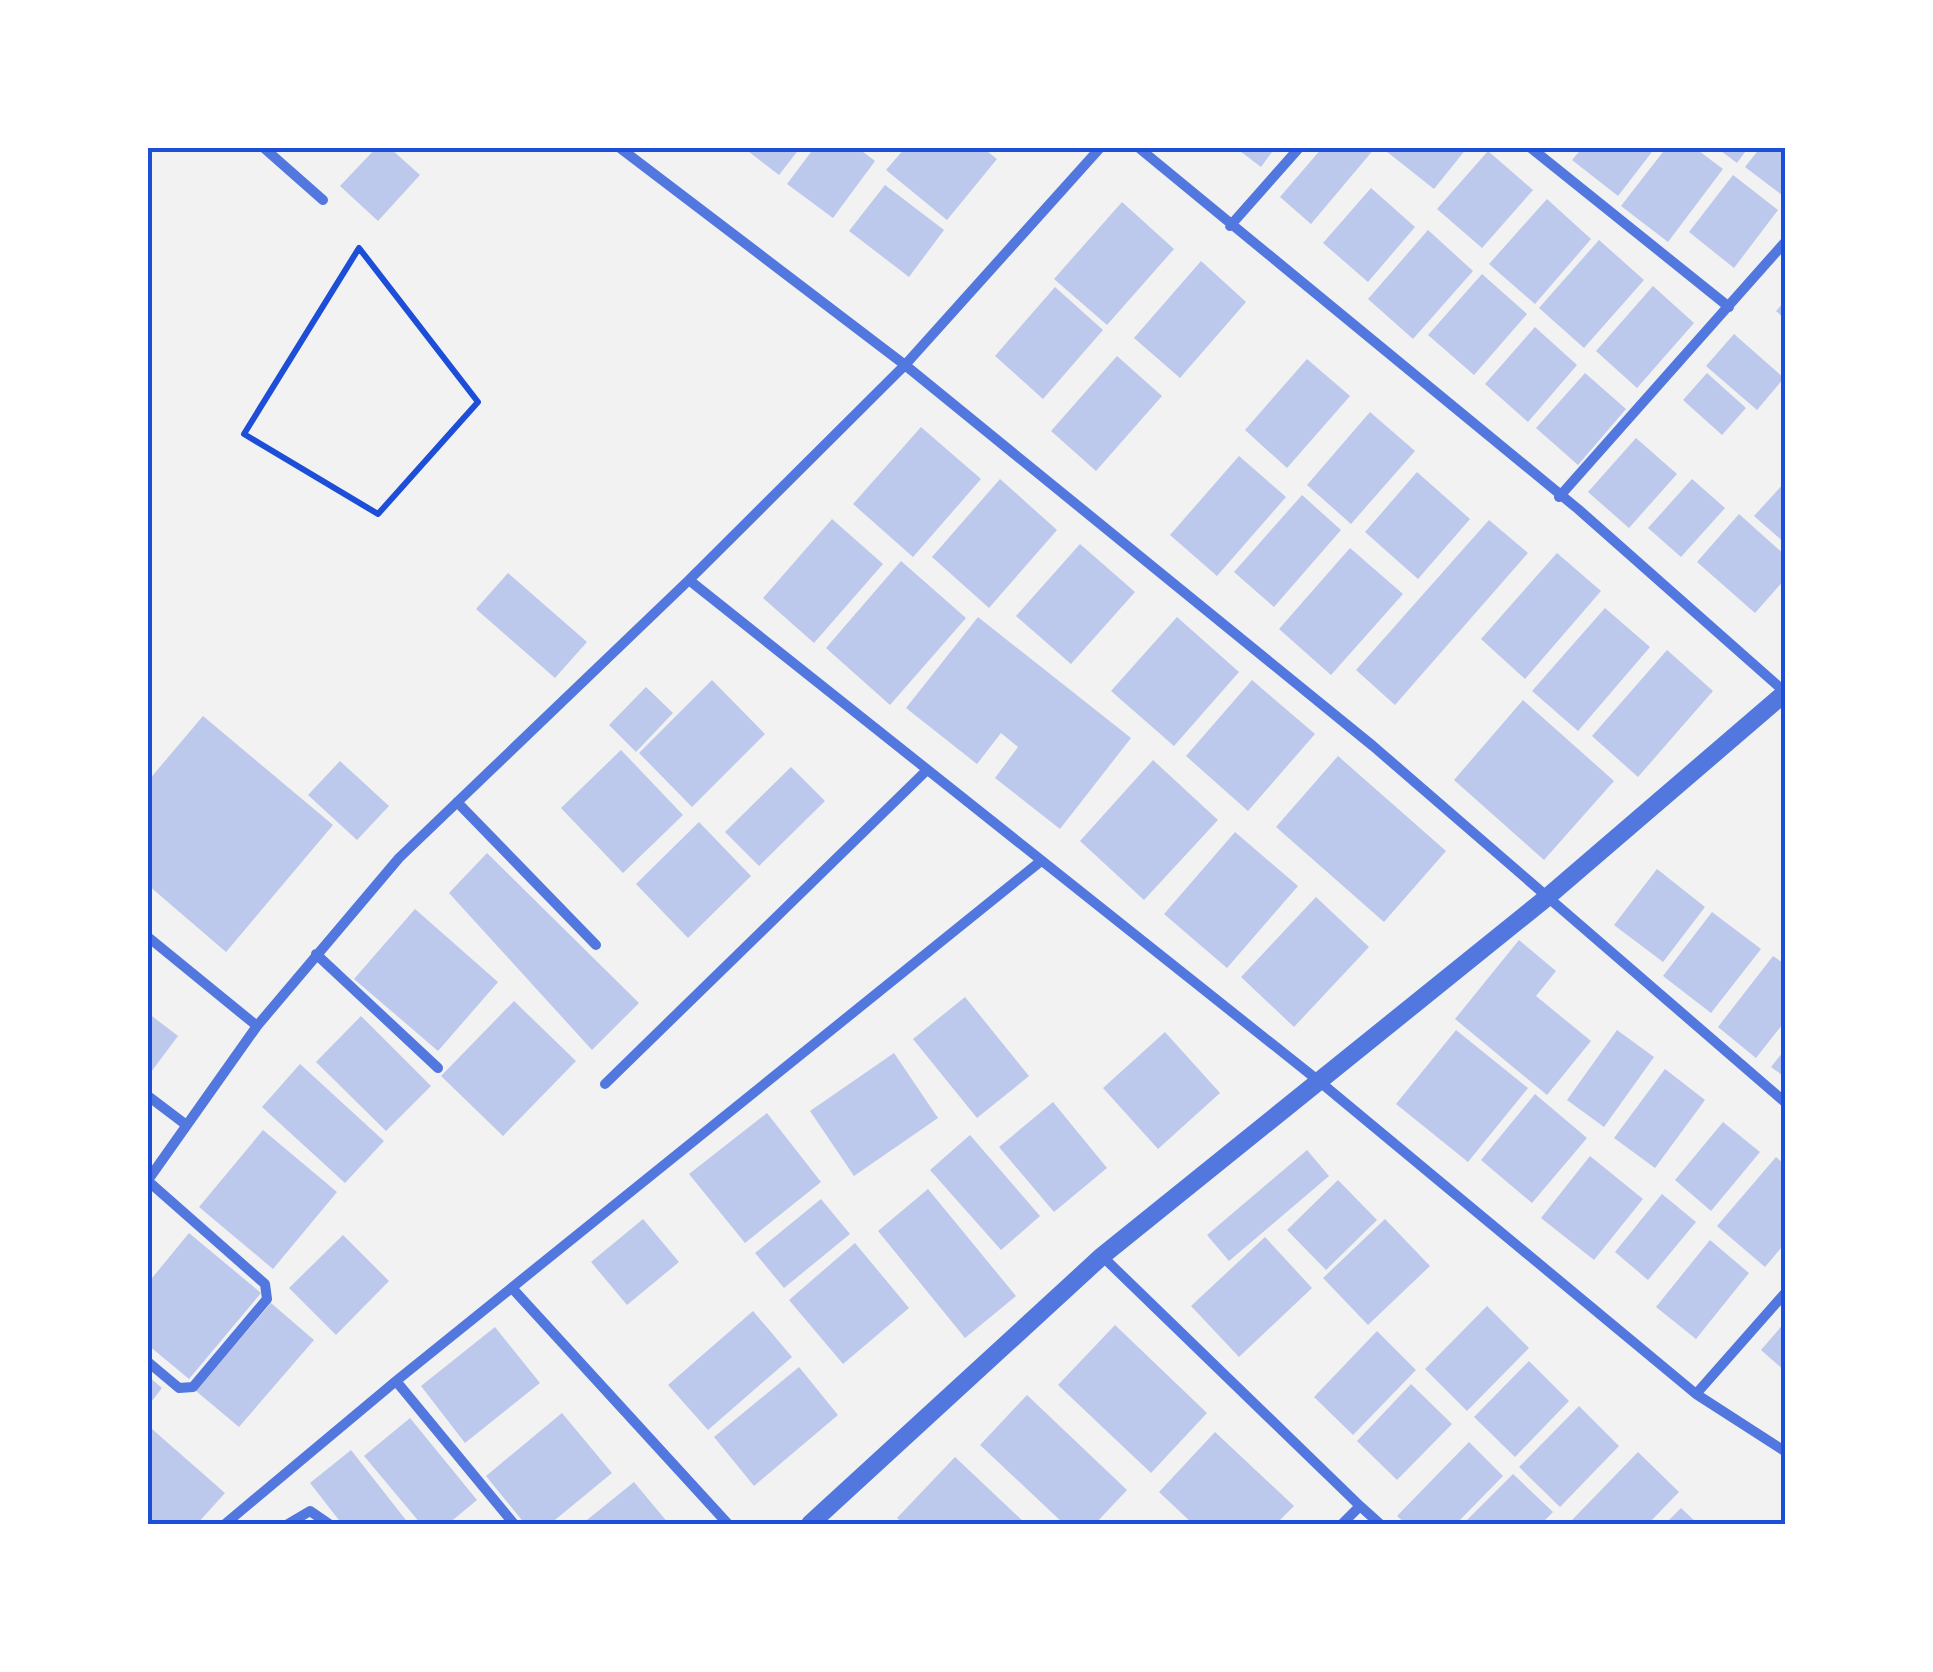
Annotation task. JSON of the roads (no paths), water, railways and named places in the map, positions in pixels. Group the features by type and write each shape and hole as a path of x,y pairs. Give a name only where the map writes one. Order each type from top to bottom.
{"street":[{"path":"264,148 323,200"},
{"path":"620,148 904,366 1373,746 1545,899 1786,1103"},
{"path":"148,1362 179,1388 193,1387 267,1299 265,1284 148,1180 257,1026 398,858 689,580 904,366 1100,148"},
{"path":"810,1524 1102,1256 1545,899 1785,693 1559,496 1139,148"},
{"path":"1230,226 1299,148"},
{"path":"1531,148 1729,307"},
{"path":"1559,496 1786,241"},
{"path":"689,580 1320,1082 1696,1394 1786,1452"},
{"path":"604,1084 927,770"},
{"path":"457,802 596,946"},
{"path":"225,1524 396,1381 1041,861"},
{"path":"148,937 257,1026"},
{"path":"316,954 438,1068"},
{"path":"148,1096 185,1124"},
{"path":"1102,1256 1380,1524"},
{"path":"512,1288 728,1524"},
{"path":"1696,1394 1786,1292"},
{"path":"396,1381 514,1524"},
{"path":"1342,1524 1360,1506"},
{"path":"288,1524 310,1511 329,1524"}]}
